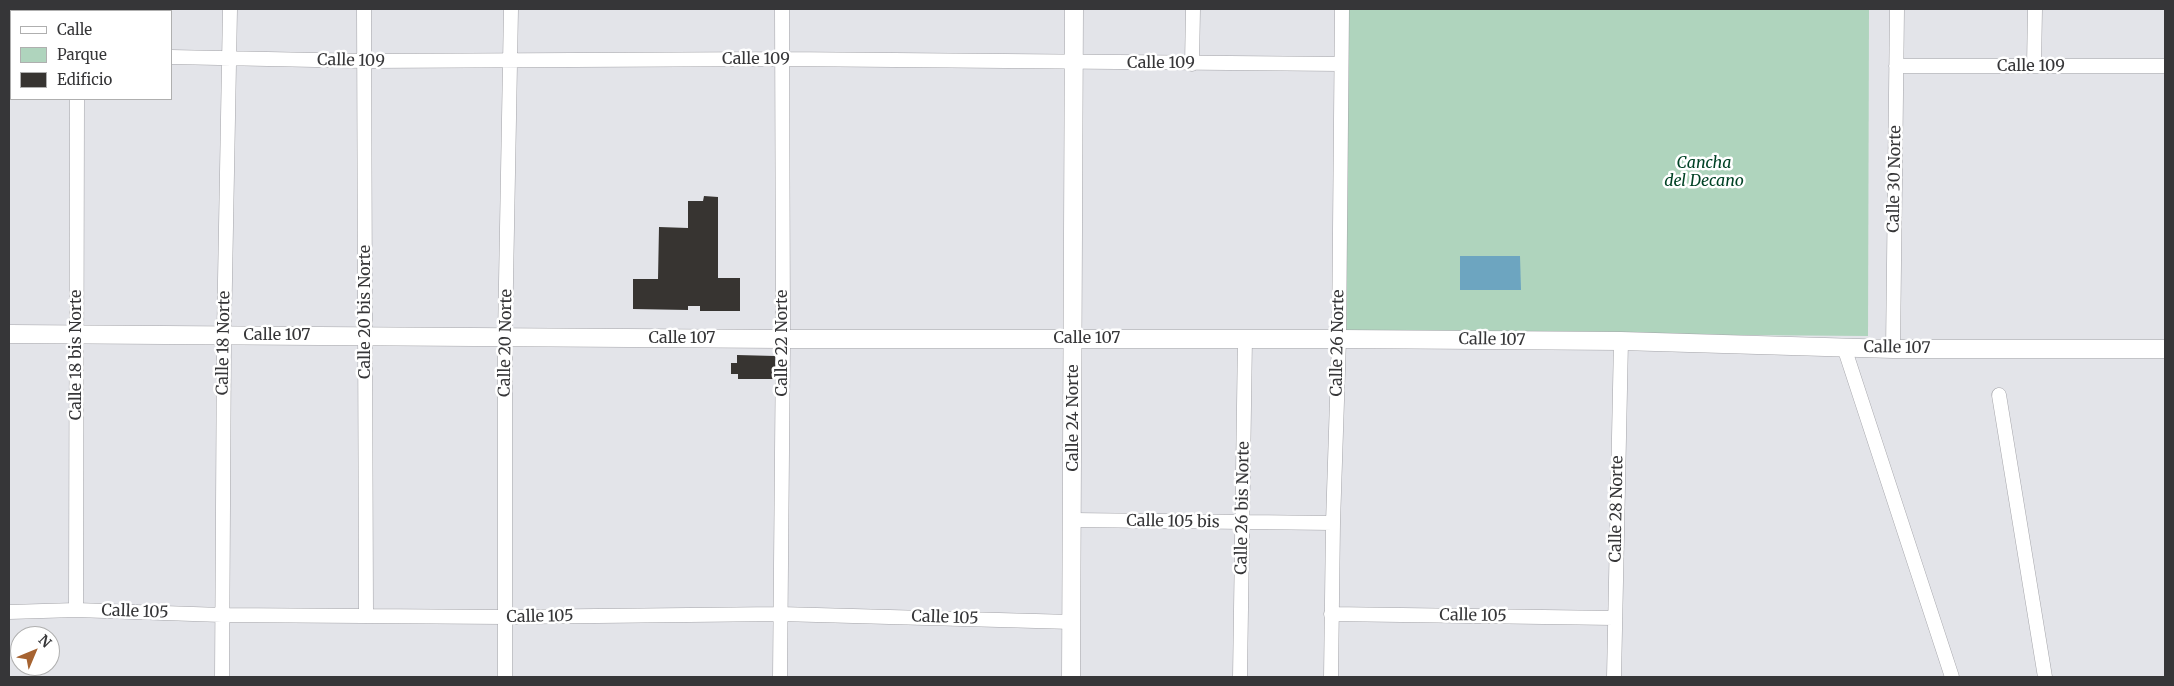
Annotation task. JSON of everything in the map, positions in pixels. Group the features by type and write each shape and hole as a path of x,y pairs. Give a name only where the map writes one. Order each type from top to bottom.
{"street":[{"name":"Calle 18 Norte","path":"222,677 224,335 230,9"},
{"name":"Calle 20 bis Norte","path":"364,9 366,615"},
{"name":"Calle 20 Norte","path":"505,677 505,337 511,9"},
{"name":"Calle 22 Norte","path":"780,677 783,339 782,9"},
{"name":"Calle 24 Norte","path":"1072,677 1074,9"},
{"path":"1192,64 1193,9"},
{"name":"Calle 26 Norte","path":"1331,677 1333,523 1339,339 1342,9"},
{"name":"Calle 30 Norte","path":"1893,349 1896,9"},
{"path":"2034,66 2035,9"},
{"name":"Calle 109","path":"172,57 364,62 782,59 1341,64"},
{"name":"Calle 109","path":"1896,66 2165,66"},
{"name":"Calle 18 bis Norte","path":"76,610 77,100"},
{"name":"Calle 107","path":"9,334 783,339 1245,338 1621,341 1893,349 2165,350"},
{"name":"Calle 26 bis Norte","path":"1240,677 1245,338"},
{"name":"Calle 28 Norte","path":"1614,677 1621,341"},
{"path":"1844,347 1952,677"},
{"path":"1999,395 2045,677"},
{"name":"Calle 105 bis","path":"1073,520 1333,523"},
{"name":"Calle 105","path":"9,612 76,610 222,615 505,617 780,614 1072,622"},
{"name":"Calle 105","path":"1331,614 1614,618"}],"green space":[{"name":"Cancha del Decano","path":"1346,9 1869,9 1868,336 1345,332"}],"water":[{"path":"1460,256 1520,256 1521,290 1460,290"}],"building":[{"path":"704,196 718,197 718,278 740,278 740,311 700,311 700,306 688,306 688,310 633,309 633,279 658,279 659,227 688,228 688,201 703,201"},
{"path":"737,355 775,356 775,379 738,379 738,374 731,374 731,363 737,363"}]}
